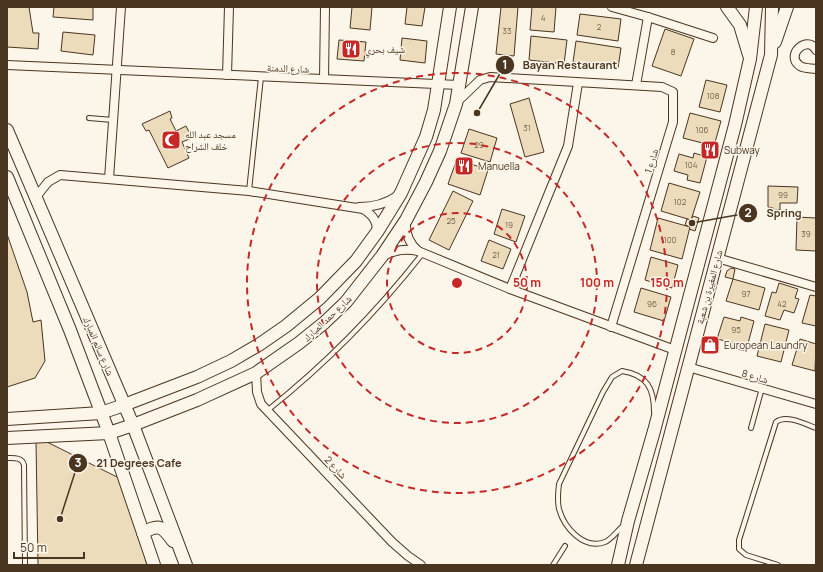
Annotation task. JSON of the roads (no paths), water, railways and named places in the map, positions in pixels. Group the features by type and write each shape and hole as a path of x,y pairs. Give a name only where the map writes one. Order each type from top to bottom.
{"main road":[{"name":"شارع حمد المبارك","path":"7,419 101,413 197,377 231,360 265,340 286,326 320,298 356,261 377,232 401,193 426,137 434,110 450,7"},
{"name":"شارع حمد المبارك","path":"7,438 109,433 133,425 197,400 256,373 299,343 324,323 346,302 382,256 406,220 440,151 456,104 472,7"},
{"path":"728,7 740,24 750,59"},
{"name":"شارع المغيرة بن شعبة","path":"618,565 628,521 654,431 735,125 750,59 756,7"},
{"name":"شارع المغيرة بن شعبة","path":"636,565 771,55 772,7"},
{"path":"771,55 787,7"},
{"name":"شارع سالم المبارك","path":"7,130 133,425 186,565"},
{"name":"شارع سالم المبارك","path":"7,177 70,330 109,433 154,565"},
{"path":"70,330 79,334 86,332 90,326"},
{"path":"143,533 154,527 162,528 181,551"}],"street":[{"path":"109,180 120,7"},
{"path":"227,75 229,7"},
{"path":"324,79 325,7"},
{"path":"612,7 713,38"},
{"path":"636,85 648,17"},
{"path":"816,50 812,45 807,44 802,45 795,52 796,62 800,66 816,69"},
{"name":"شارع الدمنة","path":"7,65 459,85"},
{"name":"شارع 1","path":"456,104 480,80 485,77 662,87 673,92 674,122 611,327"},
{"path":"510,289 568,146 578,83"},
{"path":"36,197 48,182 60,176 249,191 364,209 374,218 377,225 377,232"},
{"path":"356,207 380,205 401,193"},
{"path":"406,220 407,235 411,244 420,252"},
{"path":"382,256 396,250 403,249 420,252 510,289 675,350"},
{"path":"717,258 816,287"},
{"name":"شارع 8","path":"688,367 816,404"},
{"name":"شارع 2","path":"256,373 261,404 392,542 421,565"}],"lane":[{"path":"249,191 261,77"},
{"path":"89,118 114,120"},
{"path":"268,410 308,377 347,340 386,298 420,252"},
{"path":"628,521 605,542 594,543 581,539 571,532 559,509 559,484 603,392 612,377 622,371 630,372 642,378 651,388 654,403 654,431"},
{"path":"751,428 762,388"},
{"path":"778,565 743,554 739,549 739,540 776,422 781,419 787,419 816,428"},
{"path":"7,458 18,458 24,465 25,565"},
{"path":"552,565 565,546"}],"place":[{"name":"شيف بحري","path":"351,49"},
{"name":"Bayan Restaurant","path":"477,113"},
{"name":"مسجد عبد الله خلف الشراح","path":"171,140"},
{"name":"Subway","path":"710,150"},
{"name":"Manuella","path":"464,166"},
{"name":"Spring","path":"692,223"},
{"name":"European Laundry","path":"710,345"},
{"name":"21 Degrees Cafe","path":"60,519"}]}
